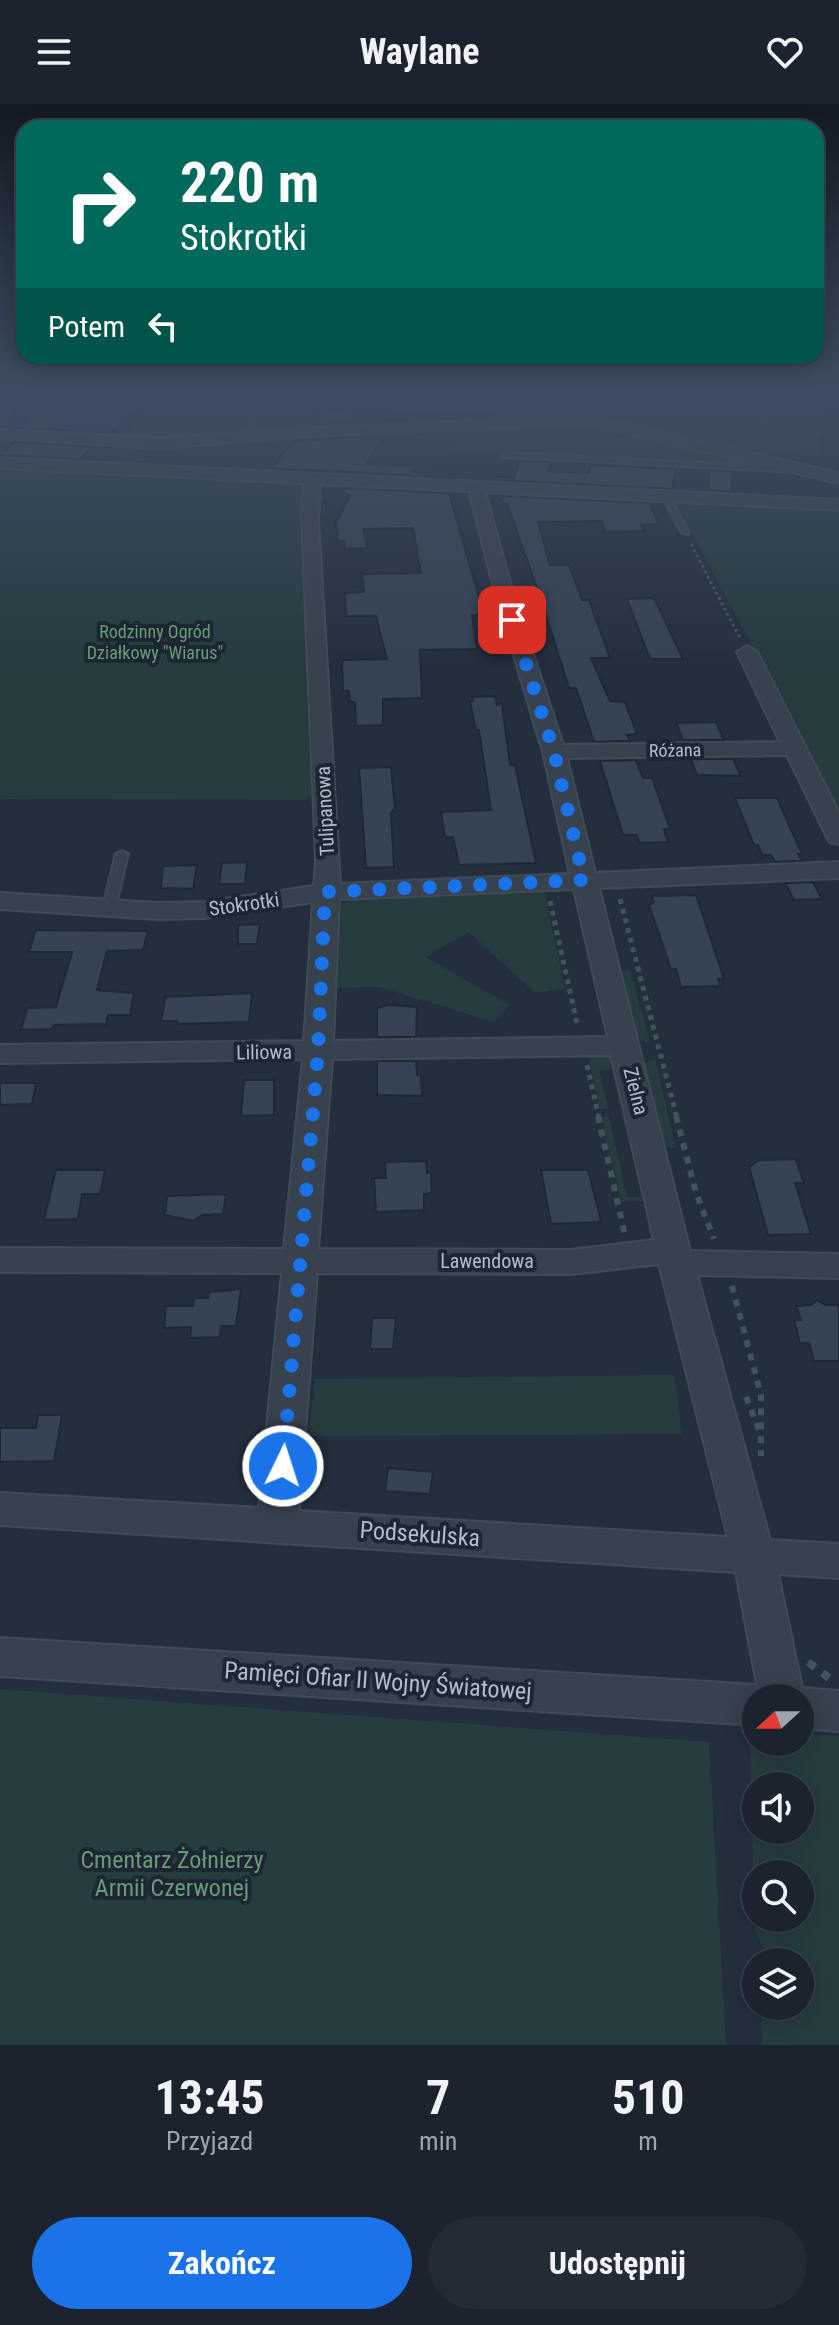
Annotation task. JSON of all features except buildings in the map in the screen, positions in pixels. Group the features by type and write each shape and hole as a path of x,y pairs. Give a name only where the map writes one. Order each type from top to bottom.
{"street":[{"name":"Tulipanowa","path":"278,1525 318,1052 328,861 310,519 312,484"},
{"path":"406,484 839,505"},
{"name":"Zielna","path":"476,487 504,593 554,752 625,1046 696,1259 779,1684"},
{"path":"747,652 839,837"},
{"name":"Różana","path":"554,752 796,748"},
{"name":"Stokrotki","path":"0,901 205,910 325,892 839,870"},
{"name":"Liliowa","path":"0,1054 625,1046"},
{"name":"Lawendowa","path":"299,1260 571,1262 611,1258 629,1252 696,1259 839,1266"},
{"path":"0,1260 299,1260"},
{"name":"Podsekulska","path":"0,1509 839,1561"},
{"name":"Pamięci Ofiar II Wojny Światowej","path":"0,1657 742,1704"},
{"path":"814,1709 839,1711"}],"lane":[{"path":"665,497 685,532"},
{"path":"109,908 122,854"}],"path":[{"path":"685,532 747,652"},
{"path":"615,878 707,1224 696,1259 761,1395 761,1434 741,1381"},
{"path":"545,881 629,1252"},
{"path":"696,1259 707,1224"}],"green space":[{"name":"Rodzinny Ogród Działkowy \"Wiarus\"","path":"0,484 308,484 315,796 308,797 308,800 0,799"},
{"path":"676,502 839,508 839,812"},
{"path":"544,890 565,988 535,993 469,932 425,957 509,1005 494,1022 379,987 326,988 334,910 340,911 340,905 353,899"},
{"path":"630,970 650,1044 633,1036 617,971"},
{"path":"588,1053 603,1054 614,1060 616,1067 600,1072 608,1109 600,1109"},
{"path":"655,1059 676,1148 661,1147 641,1069 643,1064"},
{"path":"609,1116 627,1197 644,1197 645,1201 622,1202 601,1117"},
{"path":"674,1375 682,1434 309,1436 315,1379"},
{"name":"Cmentarz Żołnierzy Armii Czerwonej","path":"0,1689 709,1742 726,2045 0,2045"},
{"path":"814,1735 839,1736 839,2045 762,2045 761,2020 814,2020 814,1948 764,1948 755,1932 814,1932 814,1860 753,1860 752,1844 814,1844 814,1772 750,1772 750,1756 814,1756"}],"route":[{"path":"283,1466 318,1052 325,892 584,880 554,752 512,620"}]}
